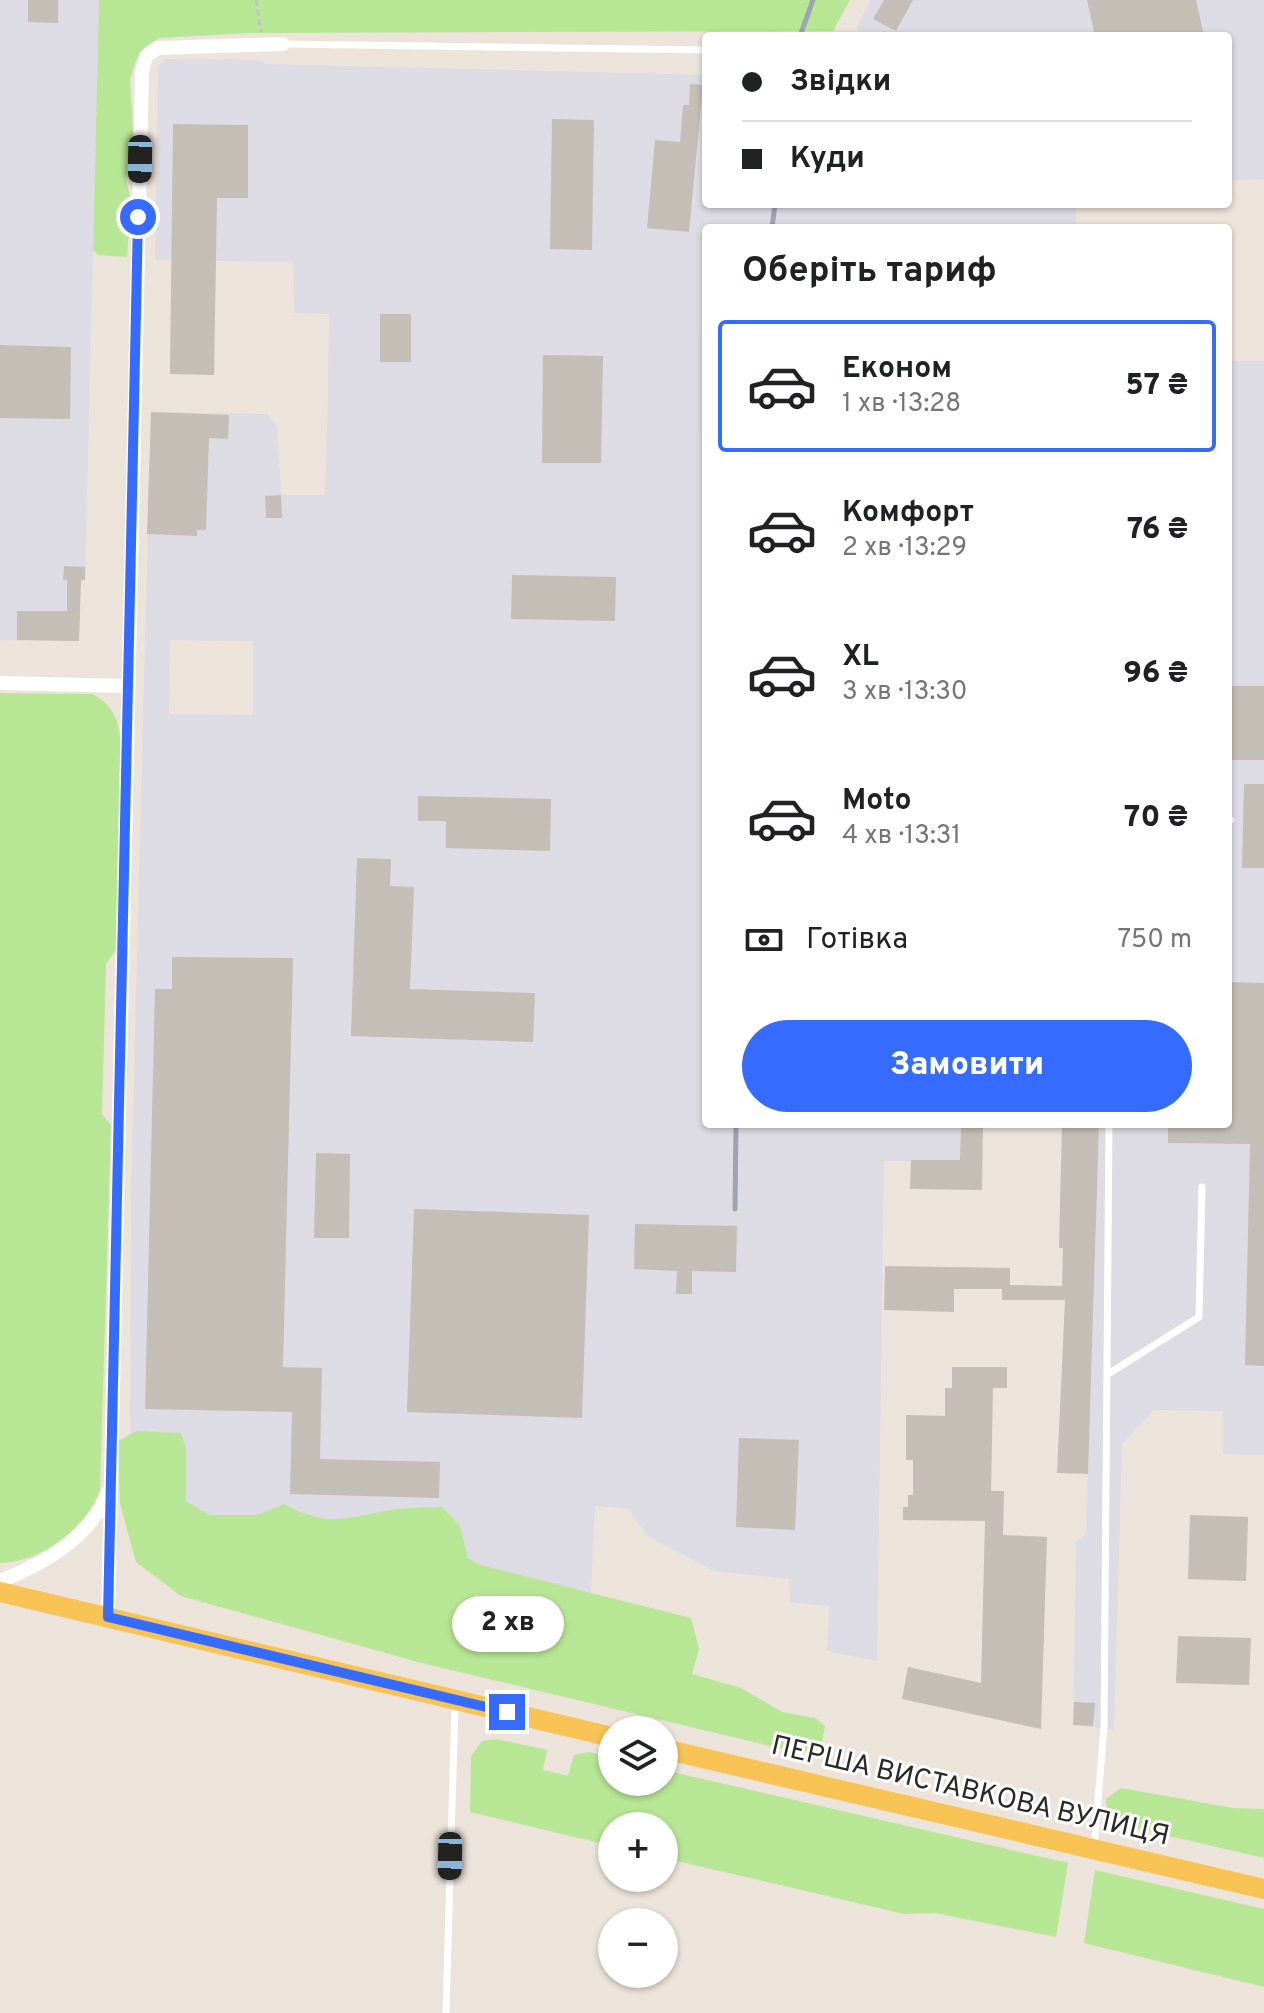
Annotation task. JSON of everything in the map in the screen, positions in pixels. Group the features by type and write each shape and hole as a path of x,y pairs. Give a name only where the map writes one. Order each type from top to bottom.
{"main road":[{"path":"0,1592 598,1734"},
{"name":"ПЕРША ВИСТАВКОВА ВУЛИЦЯ","path":"678,1752 1264,1889"}],"street":[{"path":"108,1617 143,63 151,51 165,47 283,44"},
{"path":"0,683 128,686"},
{"path":"0,1581 49,1557 65,1545 95,1516 111,1484"}],"lane":[{"path":"283,44 702,50"},
{"path":"1094,1851 1104,1727 1109,1128"},
{"path":"1108,1374 1199,1317 1202,1187"},
{"path":"446,2013 455,1700"}],"path":[{"path":"256,0 262,44"}],"shaded area":[{"path":"0,0 99,0 85,580 81,581 79,641 0,640"},
{"path":"871,0 1264,0 1264,179 1232,180 1232,32 858,32 857,27"},
{"path":"165,59 702,75 702,208 1076,208 1076,224 702,224 702,1128 961,1128 960,1161 884,1161 877,1661 827,1651 829,1606 790,1602 789,1579 714,1571 647,1536 628,1508 595,1506 590,1611 130,1503 131,1187 151,412 267,414 277,426 281,495 325,495 328,390 329,314 294,313 293,262 155,260 158,67","holes":["170,640 253,641 253,715 169,714"]},
{"path":"1232,361 1264,361 1264,1455 1223,1454 1223,1411 1154,1410 1122,1444 1114,1730 1073,1725 1076,1542 1086,1533 1099,1128 1232,1128"}],"green space":[{"path":"99,0 850,0 833,31 250,33 159,38 145,47 135,62 130,80 133,132 126,179 131,201 127,257 99,255 93,250"},
{"path":"0,693 92,694 112,711 118,725 122,751 117,948 106,964 102,1114 111,1125 100,1490 84,1518 60,1541 31,1557 0,1563"},
{"path":"137,1431 181,1433 186,1448 186,1501 210,1515 257,1515 284,1504 315,1517 340,1519 403,1508 442,1507 460,1526 468,1558 480,1565 691,1618 699,1649 692,1674 741,1688 782,1712 815,1718 825,1726 821,1747 800,1753 678,1724 678,1716 645,1716 418,1662 181,1596 136,1562 120,1504 118,1441"},
{"path":"496,1739 547,1750 543,1770 568,1776 574,1755 589,1752 598,1754 598,1796 678,1796 678,1773 1068,1863 1056,1937 935,1913 904,1914 678,1861 678,1812 598,1812 598,1843 470,1812 471,1756 482,1741"},
{"path":"1121,1788 1233,1808 1264,1809 1264,1858 1126,1826 1107,1812 1106,1799"},
{"path":"1095,1870 1264,1909 1264,1987 1084,1943"}],"building":[{"path":"28,0 58,0 58,23 28,22"},
{"path":"884,0 913,0 896,31 873,19"},
{"path":"1087,0 1196,0 1203,32 1094,32"},
{"path":"690,84 702,85 689,232 647,228 655,140 680,142 683,105 689,105"},
{"path":"552,119 594,120 592,250 550,249"},
{"path":"173,124 248,125 248,198 217,198 214,375 170,374"},
{"path":"380,314 411,314 411,362 380,362"},
{"path":"0,345 71,347 70,419 0,418"},
{"path":"543,355 603,356 601,463 542,463"},
{"path":"151,412 229,415 228,439 209,438 206,530 197,530 197,536 147,534"},
{"path":"281,495 282,518 266,518 265,496"},
{"path":"64,566 85,567 85,580 81,580 79,641 17,640 17,611 67,611"},
{"path":"512,575 616,577 615,621 511,619"},
{"path":"1232,686 1264,686 1264,760 1232,760"},
{"path":"1244,784 1264,784 1264,868 1242,868"},
{"path":"418,796 551,799 550,851 446,848 446,821 418,821"},
{"path":"357,858 391,859 390,886 414,887 410,989 535,993 533,1042 351,1036"},
{"path":"172,957 293,958 283,1367 322,1368 320,1459 440,1462 439,1498 290,1494 292,1412 145,1409 155,989 172,989"},
{"path":"1232,982 1264,983 1264,1366 1245,1365 1250,1144 1168,1143 1168,1128 1232,1128"},
{"path":"961,1128 983,1128 982,1190 910,1189 911,1160 960,1160"},
{"path":"1062,1128 1099,1128 1088,1474 1057,1473 1065,1300 1002,1300 1002,1289 954,1289 954,1312 884,1310 885,1266 1010,1268 1010,1285 1062,1286 1063,1248 1059,1248"},
{"path":"316,1153 350,1154 349,1238 314,1238"},
{"path":"414,1209 589,1215 582,1418 407,1412"},
{"path":"635,1224 737,1226 736,1272 692,1271 692,1294 676,1294 677,1271 634,1269"},
{"path":"952,1367 1007,1367 1007,1388 993,1388 991,1491 1004,1491 1003,1535 1047,1537 1041,1729 902,1699 908,1667 981,1683 985,1521 903,1520 903,1507 908,1507 908,1495 913,1495 913,1460 906,1460 906,1415 945,1416 945,1388 952,1388"},
{"path":"739,1438 799,1440 795,1530 736,1527"},
{"path":"1190,1515 1248,1517 1246,1581 1188,1579"},
{"path":"1178,1636 1251,1638 1249,1685 1176,1683"},
{"path":"1074,1702 1095,1703 1093,1726 1073,1725"}],"railway":[{"path":"801,32 813,0"},
{"path":"772,224 774,208"},
{"path":"735,1209 736,1128"}],"route":[{"path":"138,217 108,1617 507,1712"}]}
